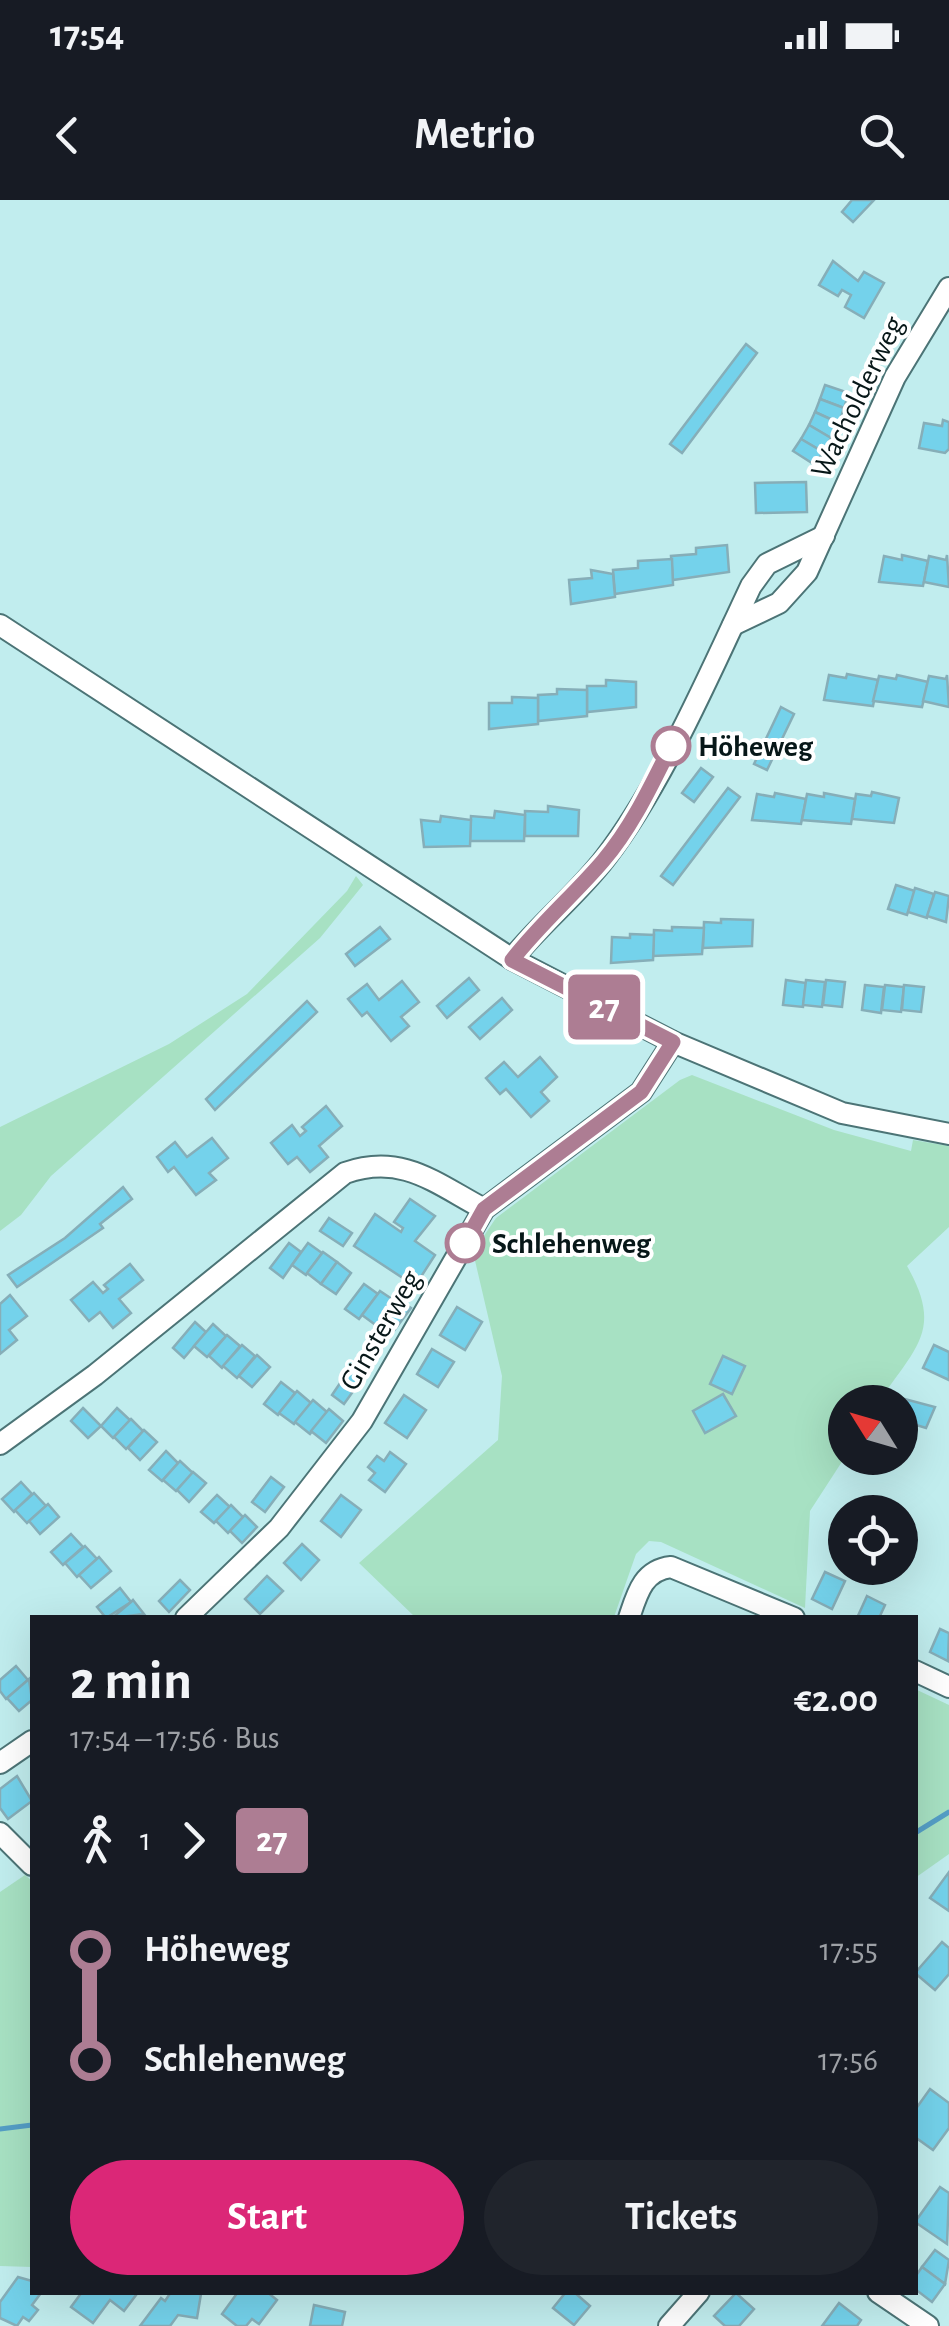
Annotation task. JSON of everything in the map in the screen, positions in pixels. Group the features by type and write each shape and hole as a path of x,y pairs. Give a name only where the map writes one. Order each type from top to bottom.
{"street":[{"name":"Wacholderweg","path":"733,625 763,614 795,590 824,536 895,376 949,288"},
{"path":"512,960 548,915 602,862 636,815 767,564 824,536"},
{"path":"0,625 512,960 673,1042 842,1113 949,1134"},
{"name":"Ginsterweg","path":"189,1615 279,1528 362,1421 484,1209 641,1092 673,1042"},
{"path":"0,1444 194,1296 345,1173 366,1166 397,1166 484,1209"},
{"path":"630,1615 638,1590 659,1568 684,1568 787,1615"},
{"path":"918,1672 949,1687"},
{"path":"0,1763 30,1742"},
{"path":"0,1833 30,1863"},
{"path":"669,2326 696,2295"},
{"path":"882,2295 928,2326"}],"green space":[{"path":"356,876 363,885 320,938 51,1176 21,1215 0,1231 0,1127 169,1044 247,994 347,891"},
{"path":"692,1075 834,1130 911,1151 913,1140 949,1146 949,1227 907,1266 923,1307 924,1323 913,1352 891,1385 828,1385 828,1475 833,1475 810,1511 805,1608 661,1542 649,1541 636,1554 615,1615 413,1615 359,1563 498,1440 502,1376 473,1252 496,1218 680,1080"},
{"path":"918,1690 949,1705 949,1854 918,1876"},
{"path":"25,1875 30,1879 30,2267 0,2266 0,1892"}],"building":[{"path":"852,200 874,200 853,222 842,212"},
{"path":"833,261 858,281 864,272 884,283 864,318 845,307 851,295 842,290 838,296 819,285"},
{"path":"746,344 757,353 682,453 670,444"},
{"path":"825,385 849,393 844,408 820,399"},
{"path":"820,399 844,408 839,423 815,412"},
{"path":"815,412 839,423 831,438 809,425"},
{"path":"943,420 949,422 949,449 945,453 919,448 924,423 942,426"},
{"path":"809,425 831,438 823,452 801,439"},
{"path":"801,439 823,452 815,465 793,451"},
{"path":"806,482 807,512 756,513 755,483"},
{"path":"727,545 729,572 673,580 671,556 696,554 696,548"},
{"path":"902,555 928,561 923,586 879,582 884,556 902,560"},
{"path":"947,555 949,587 924,582 929,556 946,560"},
{"path":"672,559 673,585 615,594 613,570 638,568 638,561"},
{"path":"591,570 613,574 615,597 571,604 569,580 592,578"},
{"path":"847,674 878,680 873,706 824,700 829,675 846,678"},
{"path":"897,675 928,682 922,707 873,701 879,676 896,679"},
{"path":"947,675 949,707 923,701 929,676 946,679"},
{"path":"606,680 636,682 636,707 587,712 587,686 606,686"},
{"path":"557,689 587,690 587,716 538,721 538,695 557,694"},
{"path":"512,697 538,698 538,724 489,729 489,703 512,703"},
{"path":"781,707 794,714 767,770 754,764"},
{"path":"701,768 713,777 694,802 682,793"},
{"path":"728,788 740,797 673,885 661,876"},
{"path":"872,792 899,798 894,823 852,819 856,794 871,796"},
{"path":"775,793 806,799 801,824 752,820 757,794 774,797"},
{"path":"824,793 855,799 851,824 802,820 807,794 824,797"},
{"path":"548,806 579,810 578,836 525,836 525,811 548,812"},
{"path":"495,811 525,815 524,841 470,841 471,816 494,818"},
{"path":"441,816 471,820 470,846 424,847 421,820 440,822"},
{"path":"896,885 915,891 907,915 888,909"},
{"path":"915,888 934,894 927,918 908,912"},
{"path":"935,892 949,896 946,922 927,916"},
{"path":"721,919 753,920 752,946 703,948 704,922 721,923"},
{"path":"380,927 390,939 355,966 346,954"},
{"path":"672,927 704,928 702,954 653,956 654,930 672,931"},
{"path":"630,934 654,935 653,960 611,963 612,937 630,938"},
{"path":"469,978 479,990 447,1018 437,1006"},
{"path":"786,980 806,983 803,1007 783,1005"},
{"path":"806,980 825,982 822,1007 803,1005"},
{"path":"826,980 845,982 842,1007 823,1005"},
{"path":"402,981 419,1002 401,1017 409,1026 391,1041 367,1012 362,1016 348,999 367,984 379,1000"},
{"path":"865,985 884,987 881,1013 862,1010"},
{"path":"885,985 904,987 901,1012 882,1010"},
{"path":"904,985 924,987 921,1012 902,1010"},
{"path":"502,998 512,1010 480,1039 469,1027"},
{"path":"307,1001 317,1012 215,1110 206,1099"},
{"path":"540,1057 557,1077 541,1092 549,1101 531,1117 506,1089 500,1094 486,1078 504,1062 518,1077"},
{"path":"326,1106 342,1126 319,1146 328,1157 310,1172 297,1157 288,1164 271,1143 292,1125 300,1136 306,1131 302,1127"},
{"path":"212,1138 228,1158 209,1173 216,1180 196,1195 174,1167 168,1172 157,1157 175,1142 187,1157"},
{"path":"123,1187 132,1199 100,1224 103,1228 17,1287 8,1275 65,1238"},
{"path":"410,1199 435,1216 415,1241 435,1255 415,1286 354,1246 375,1214 401,1232 403,1228 394,1222"},
{"path":"329,1218 352,1233 343,1246 320,1231"},
{"path":"289,1243 301,1252 283,1278 270,1268"},
{"path":"308,1243 322,1253 306,1275 292,1265"},
{"path":"323,1252 337,1262 321,1284 307,1273"},
{"path":"337,1262 351,1273 336,1294 321,1284"},
{"path":"130,1264 143,1280 119,1299 131,1313 113,1328 100,1312 89,1321 71,1300 93,1282 103,1293 108,1289 104,1285"},
{"path":"364,1284 378,1294 359,1319 345,1309"},
{"path":"380,1291 395,1301 377,1326 362,1315"},
{"path":"10,1295 27,1316 9,1330 17,1340 0,1354 0,1304"},
{"path":"397,1298 411,1308 393,1332 379,1322"},
{"path":"457,1307 482,1322 465,1350 440,1335"},
{"path":"195,1322 206,1332 184,1358 173,1348"},
{"path":"213,1324 226,1336 207,1357 194,1346"},
{"path":"227,1335 240,1346 222,1368 209,1356"},
{"path":"242,1345 255,1356 237,1378 223,1366"},
{"path":"934,1345 949,1352 949,1380 923,1368"},
{"path":"432,1349 454,1362 438,1387 417,1374"},
{"path":"257,1355 270,1367 252,1387 239,1376"},
{"path":"723,1356 745,1366 732,1394 710,1384"},
{"path":"351,1367 364,1376 344,1404 332,1395"},
{"path":"281,1382 295,1393 278,1415 264,1404"},
{"path":"297,1391 311,1403 294,1424 279,1413"},
{"path":"723,1394 736,1416 705,1433 693,1411"},
{"path":"404,1395 426,1410 407,1438 385,1423"},
{"path":"313,1400 327,1412 310,1434 295,1422"},
{"path":"918,1403 935,1407 926,1428 918,1426"},
{"path":"83,1408 101,1426 88,1438 71,1421"},
{"path":"117,1408 130,1420 113,1438 101,1426"},
{"path":"329,1409 343,1421 326,1443 311,1431"},
{"path":"131,1419 143,1431 126,1449 114,1437"},
{"path":"144,1430 157,1442 140,1460 128,1448"},
{"path":"166,1451 178,1463 162,1481 149,1470"},
{"path":"390,1452 406,1464 385,1492 369,1480 375,1473 368,1467 377,1456 384,1461"},
{"path":"180,1461 193,1473 176,1491 163,1480"},
{"path":"193,1472 206,1483 189,1502 177,1490"},
{"path":"271,1477 284,1487 265,1512 252,1502"},
{"path":"21,1482 32,1494 14,1512 2,1499"},
{"path":"34,1493 46,1506 27,1523 15,1510"},
{"path":"217,1495 230,1507 214,1523 201,1512"},
{"path":"341,1495 361,1510 341,1537 321,1521"},
{"path":"48,1504 59,1517 40,1534 29,1521"},
{"path":"231,1505 243,1517 228,1533 216,1521"},
{"path":"245,1515 257,1527 242,1543 230,1531"},
{"path":"71,1534 83,1547 63,1565 51,1552"},
{"path":"302,1544 319,1560 301,1580 284,1563"},
{"path":"85,1546 97,1559 77,1577 65,1563"},
{"path":"99,1557 111,1571 91,1588 79,1575"},
{"path":"825,1572 828,1585 843,1585 832,1609 812,1599"},
{"path":"267,1576 283,1591 260,1614 245,1599"},
{"path":"180,1580 190,1590 169,1612 159,1601"},
{"path":"120,1588 131,1602 111,1615 104,1615 97,1607"},
{"path":"867,1596 885,1605 880,1615 858,1615"},
{"path":"131,1602 144,1614 116,1615"},
{"path":"940,1629 949,1633 948,1661 930,1652"},
{"path":"16,1666 28,1680 6,1699 0,1691 0,1680"},
{"path":"29,1679 30,1702 19,1711 7,1698"},
{"path":"17,1776 30,1802 8,1819 0,1808 0,1789"},
{"path":"949,1872 949,1911 930,1898"},
{"path":"942,1942 949,1948 949,1974 935,1990 918,1976 918,1970"},
{"path":"930,2089 949,2103 949,2128 933,2150 918,2139 918,2106"},
{"path":"940,2187 949,2193 947,2244 918,2224 918,2218"},
{"path":"935,2250 949,2260 945,2284 922,2267"},
{"path":"922,2267 945,2284 932,2302 918,2291 918,2273"},
{"path":"18,2277 30,2280 30,2295 40,2295 32,2305 38,2310 29,2321 23,2317 17,2326 0,2318 0,2302"},
{"path":"80,2295 136,2295 124,2311 110,2300 93,2323 71,2307"},
{"path":"169,2295 201,2295 197,2318 178,2315 170,2326 140,2326 161,2298 165,2301"},
{"path":"236,2295 271,2295 277,2300 259,2324 252,2319 246,2326 237,2326 222,2314"},
{"path":"564,2295 577,2295 590,2306 574,2325 553,2308"},
{"path":"734,2295 754,2309 739,2326 725,2326 714,2316"},
{"path":"839,2303 861,2320 857,2326 822,2326"},
{"path":"314,2305 345,2312 342,2326 310,2326"}],"waterway":[{"path":"918,1831 949,1812"},
{"path":"0,2129 30,2125"}],"bus line":[{"name":"27","path":"465,1243 484,1209 641,1092 660,1069 673,1042 512,960 548,915 602,862 636,815 671,746"}],"place":[{"name":"Höheweg","path":"671,746"},
{"name":"Schlehenweg","path":"465,1243"}]}
